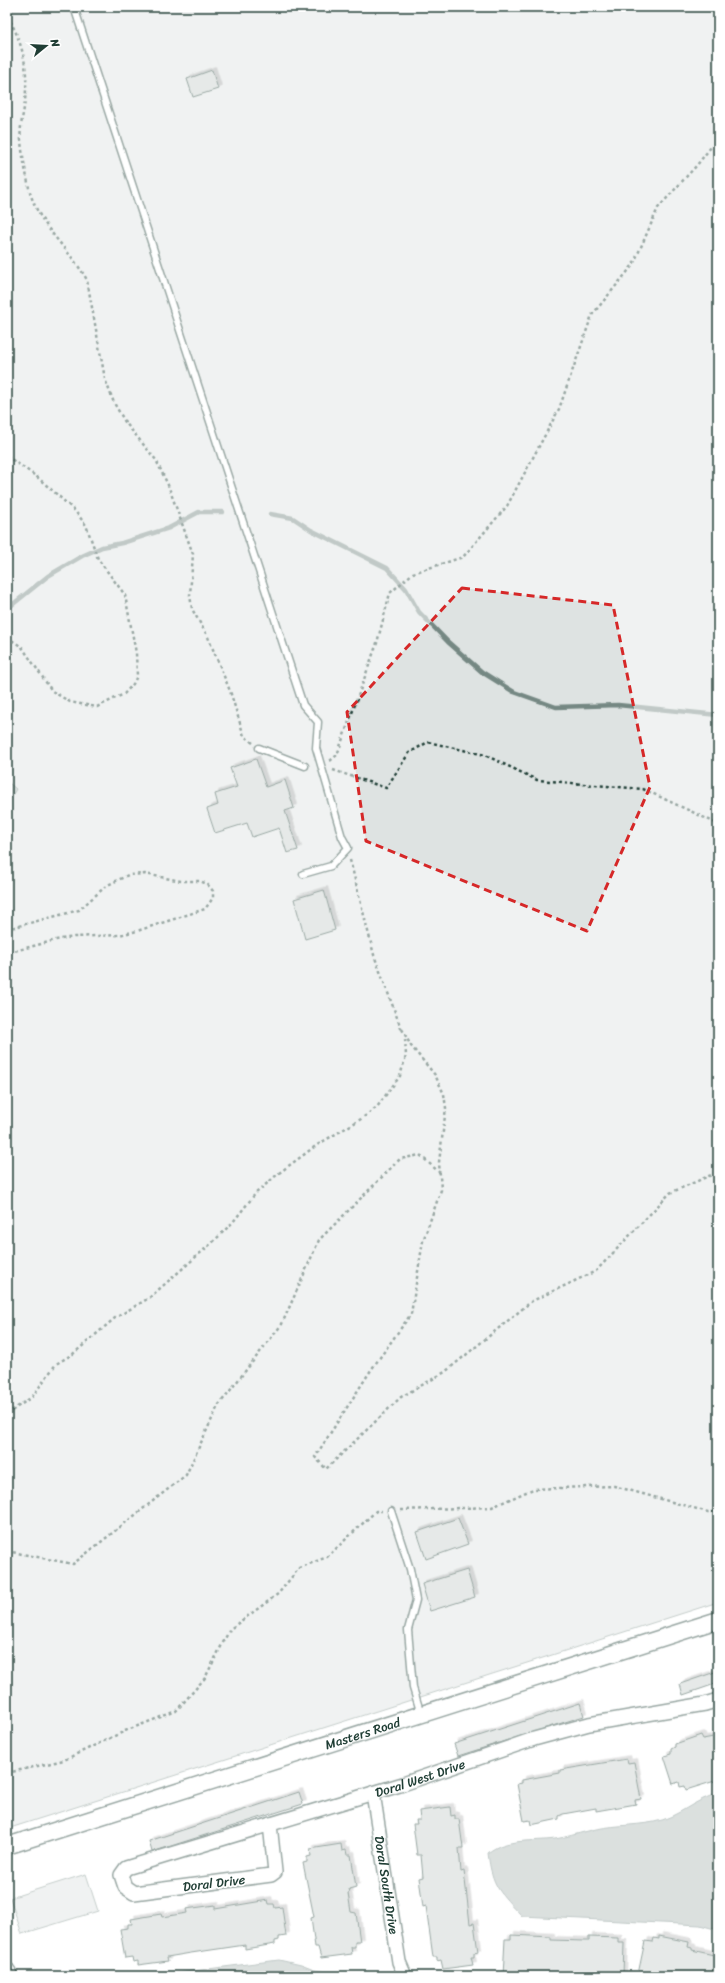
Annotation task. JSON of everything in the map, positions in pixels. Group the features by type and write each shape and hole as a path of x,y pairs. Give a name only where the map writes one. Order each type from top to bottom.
{"street":[{"name":"Masters Road","path":"7,1846 718,1620"},
{"name":"Doral West Drive","path":"124,1870 372,1793 534,1739 589,1724 705,1704 718,1700"},
{"name":"Doral South Drive","path":"372,1793 400,1962 405,1976"},
{"name":"Doral Drive","path":"124,1870 121,1875 125,1887 134,1893 269,1876 275,1872 270,1824"},
{"path":"7,1971 9,1976"}],"lane":[{"path":"74,7 303,705 318,722 316,748 342,837 348,848 331,866 303,874"},
{"path":"259,748 305,766"},
{"path":"391,1511 410,1569 416,1600 408,1630 413,1688 421,1714"}],"path":[{"path":"7,16 17,34 26,64 26,99 20,139 29,188 35,206 45,226 79,265 87,280 98,348 105,379 114,403 125,422 156,460 168,485 182,526 189,539 193,554 190,595 192,609 208,637 230,691 244,736 259,748"},
{"path":"321,767 337,755 377,643 390,593 413,573 463,557 507,506 559,409 592,315 633,265 658,208 697,165 718,138"},
{"path":"7,456 37,477 74,510 86,525 97,557 125,595 130,612 138,670 135,680 128,691 120,697 96,707 66,701 52,691 22,647 7,637"},
{"path":"321,767 386,788 409,753 428,742 485,755 537,780 643,789 718,824"},
{"path":"7,1414 32,1396 56,1364 73,1354 115,1318 149,1298 214,1241 233,1222 256,1193 279,1173 317,1145 361,1119 377,1107 395,1084 403,1069 407,1050 402,1030 374,955 348,848"},
{"path":"7,929 79,910 106,886 128,876 145,874 177,881 200,881 207,884 213,891 213,898 206,909 144,929 119,935 74,937 56,940 7,953"},
{"path":"402,1030 411,1046 429,1066 443,1089 446,1108 440,1150 441,1190 423,1241 411,1314 371,1370 315,1456 326,1469 401,1397 445,1372 532,1301 596,1271 670,1192 718,1172"},
{"path":"7,1551 73,1564 186,1475 218,1406 282,1324 319,1240 400,1159 420,1156 440,1173"},
{"path":"7,1773 64,1760 125,1731 176,1711 205,1678 230,1629 278,1594 299,1568 327,1557 376,1511 492,1507 533,1489 614,1486 708,1512 718,1511"}],"highlighted area":[{"path":"462,588 613,605 650,787 587,931 366,841 347,712"}],"shaded area":[{"path":"7,7 718,7 718,1602 7,1829"},
{"path":"7,773 9,783 16,789 11,798 7,798"},
{"path":"718,1794 718,1930 700,1925 522,1916 502,1894 494,1881 488,1853 495,1848 511,1843 555,1839 596,1829 663,1820 710,1796"},
{"path":"86,1874 98,1911 22,1934 10,1898"},
{"path":"279,1960 301,1965 314,1970 351,1976 153,1976"}],"building":[{"path":"212,70 218,89 193,97 187,79"},
{"path":"256,759 266,787 285,780 294,808 285,811 298,850 287,853 279,828 252,837 247,823 215,833 207,809 218,805 215,794 237,787 230,768"},
{"path":"324,890 335,930 305,939 294,899"},
{"path":"458,1518 468,1544 426,1559 417,1532"},
{"path":"467,1570 475,1597 430,1611 422,1584"},
{"path":"718,1671 718,1683 683,1695 680,1684"},
{"path":"580,1703 584,1716 458,1756 454,1744"},
{"path":"701,1735 703,1739 718,1736 718,1780 686,1790 685,1786 680,1787 679,1782 673,1784 664,1756 671,1754 671,1749 675,1747 675,1744"},
{"path":"627,1759 628,1763 634,1762 641,1799 635,1800 636,1804 596,1811 596,1808 563,1814 559,1816 559,1819 531,1825 530,1820 524,1821 517,1784 522,1783 522,1780 560,1773 560,1770"},
{"path":"299,1792 303,1804 152,1852 149,1841"},
{"path":"450,1807 451,1816 455,1815 455,1819 459,1819 463,1848 459,1848 461,1872 464,1871 470,1924 474,1923 478,1952 474,1953 474,1957 471,1957 473,1965 443,1969 441,1960 437,1961 437,1957 433,1957 426,1906 423,1907 419,1878 423,1877 421,1855 417,1855 413,1824 417,1824 416,1820 420,1820 419,1811"},
{"path":"341,1844 342,1851 346,1850 347,1855 351,1855 356,1887 349,1889 350,1892 348,1893 351,1912 356,1913 360,1942 355,1942 355,1947 351,1947 352,1954 321,1958 318,1947 315,1947 311,1918 314,1917 303,1863 307,1862 307,1857 311,1856 310,1849"},
{"path":"268,1900 269,1904 274,1904 275,1908 282,1907 286,1936 279,1937 279,1940 275,1941 275,1944 245,1949 245,1945 191,1953 167,1957 168,1961 138,1965 138,1961 133,1962 132,1957 125,1958 120,1929 128,1928 128,1924 132,1924 131,1919 161,1914 162,1917 187,1913 186,1909 215,1905 215,1909"},
{"path":"511,1935 551,1937 551,1940 584,1941 589,1941 589,1937 618,1938 618,1943 624,1943 623,1976 503,1976 505,1939 511,1939"},
{"path":"659,1936 689,1942 688,1947 692,1948 692,1950 718,1956 718,1976 646,1976 638,1974 645,1941 653,1942 654,1938 659,1939"}],"waterway":[{"path":"7,609 48,576 82,556 102,547 122,543 169,528 199,512 223,512"},
{"path":"270,514 293,518 311,530 387,568 406,589 419,612 448,642 482,672 514,692 556,707 618,705 718,715"}]}
